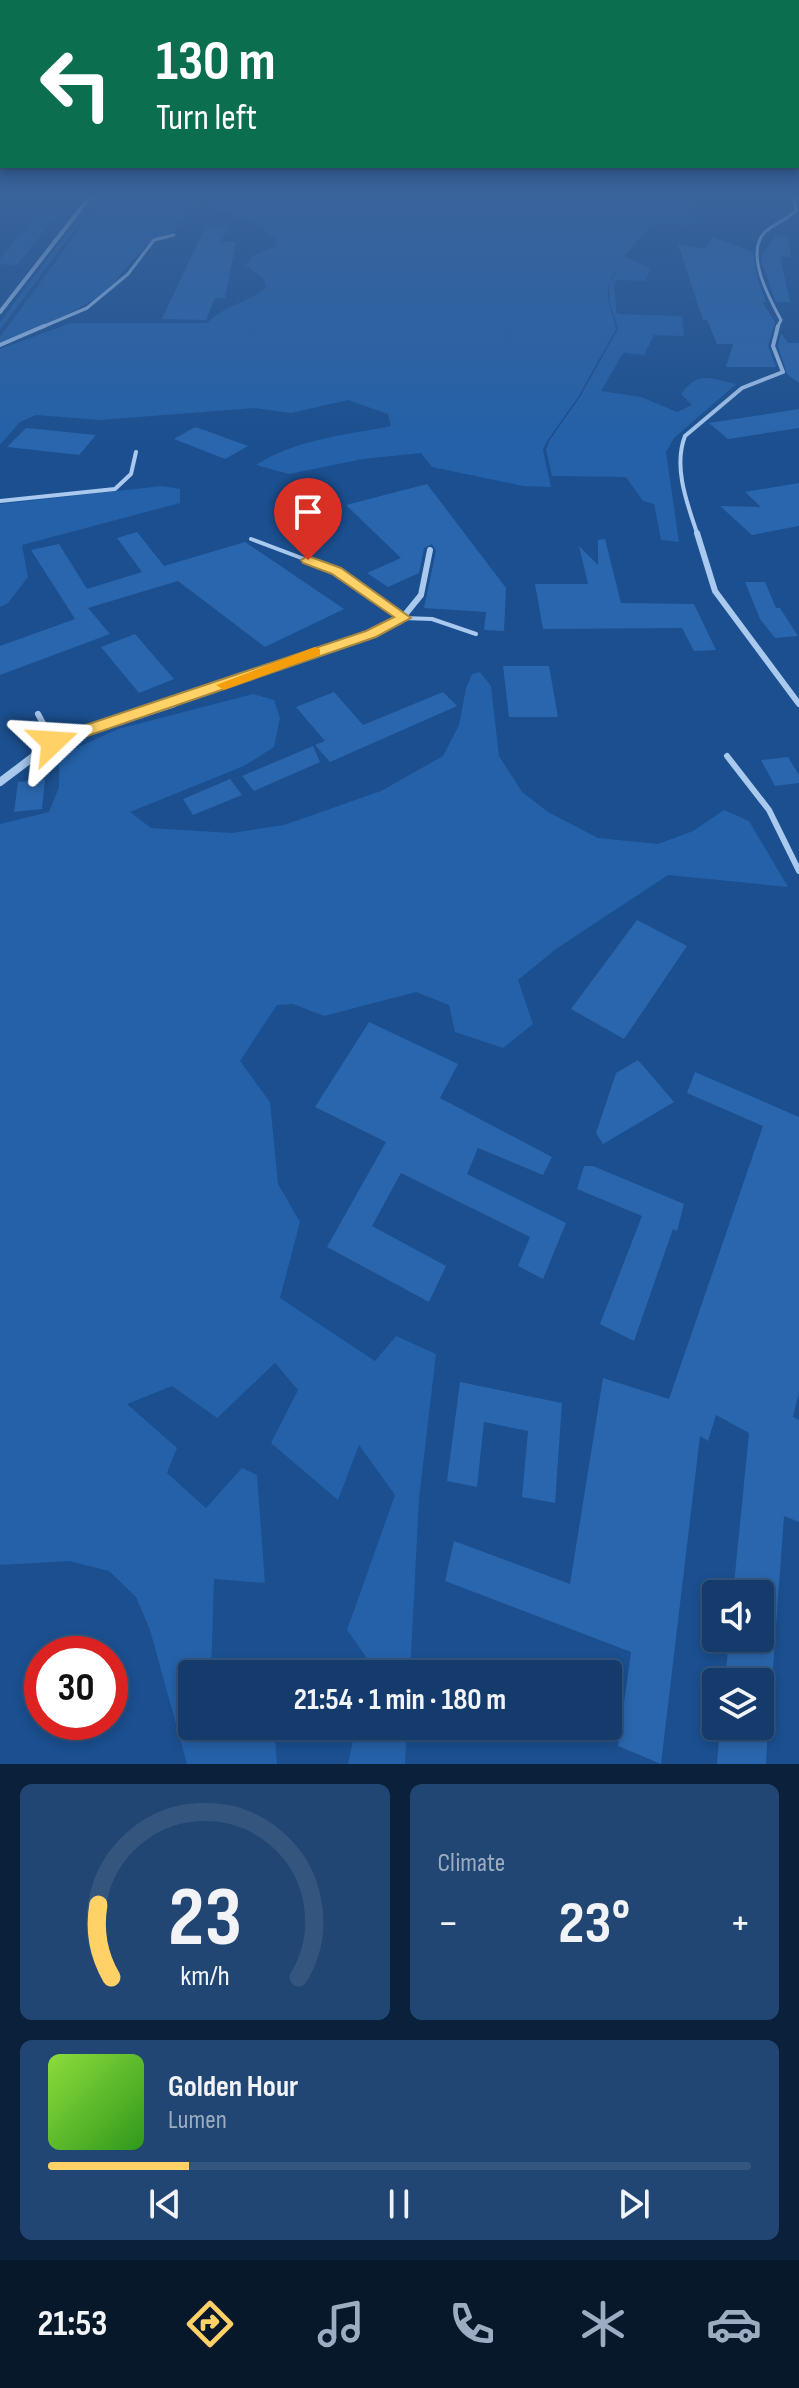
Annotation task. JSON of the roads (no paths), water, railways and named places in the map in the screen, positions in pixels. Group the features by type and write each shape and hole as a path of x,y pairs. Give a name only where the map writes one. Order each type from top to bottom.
{"street":[{"path":"0,312 25,280"},
{"path":"697,533 715,591 799,704"},
{"path":"0,782 53,742 371,634 404,618 421,595 430,550"}],"lane":[{"path":"0,345 87,308 120,280"},
{"path":"697,533 680,462 685,436 749,381 783,372 773,348 772,334 781,320 760,280"},
{"path":"0,501 115,489 126,483 132,473 136,452"},
{"path":"251,539 336,571 404,618 432,619 476,634"},
{"path":"38,714 53,742"},
{"path":"727,756 769,810 799,871"}]}
